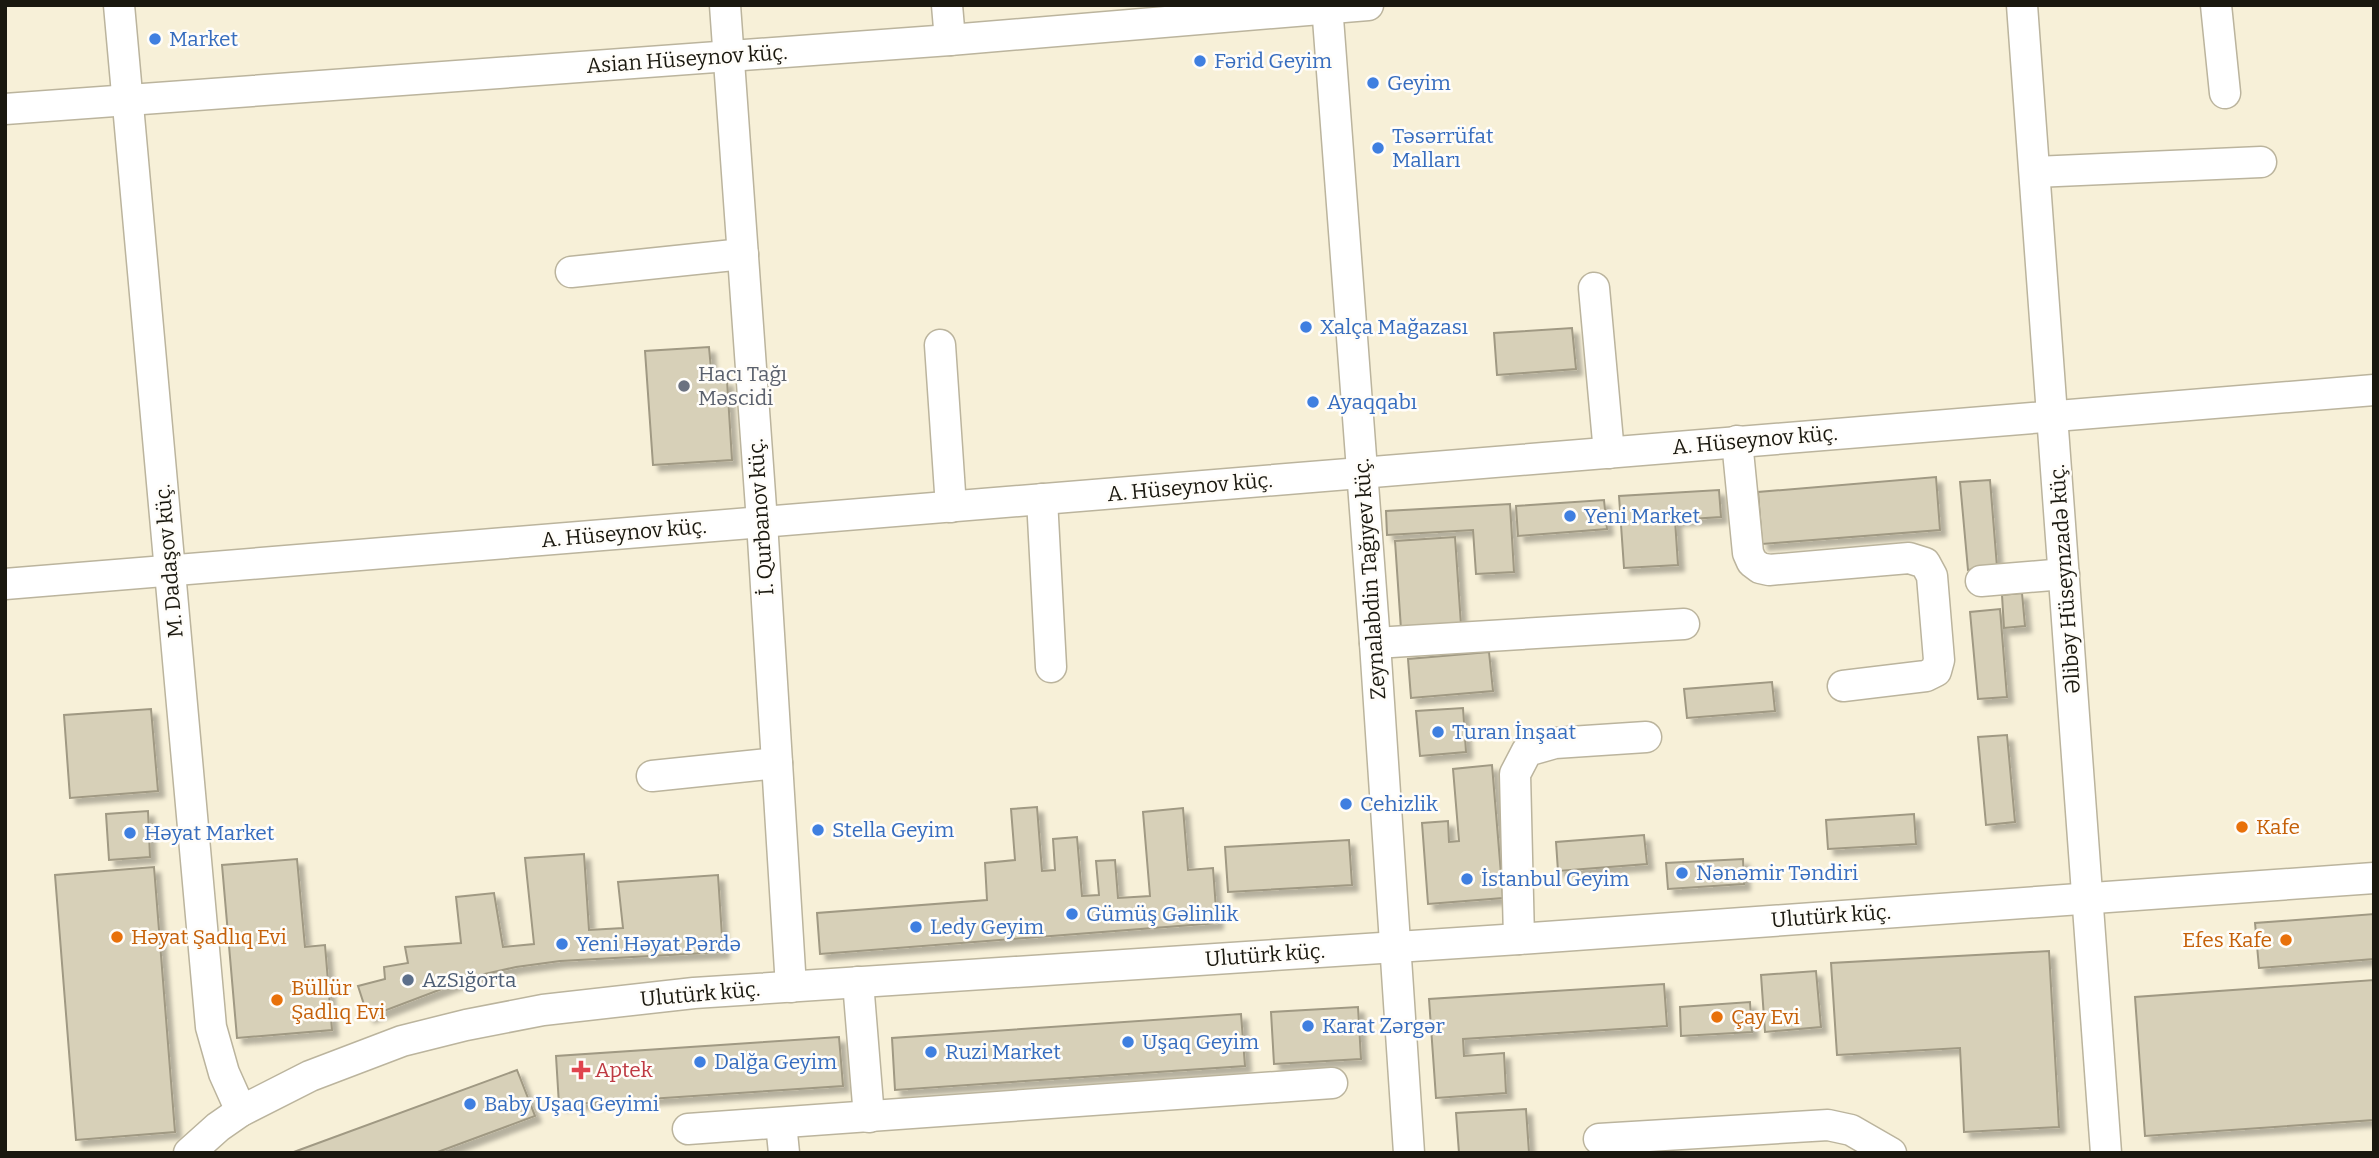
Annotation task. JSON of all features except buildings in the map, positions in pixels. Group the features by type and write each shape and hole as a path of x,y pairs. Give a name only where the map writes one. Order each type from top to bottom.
{"street":[{"name":"M. Dadaşov küç.","path":"120,5 211,1027 224,1073 242,1111"},
{"name":"İ. Qurbanov küç.","path":"725,5 762,522 790,987"},
{"path":"947,5 950,40"},
{"name":"Asian Hüseynov küç.","path":"5,109 950,40 1368,5"},
{"name":"Əlibəy Hüseynzadə küç.","path":"2022,5 2106,1153"},
{"path":"2216,5 2225,93"},
{"name":"Zeynalabdin Tağıyev küç.","path":"1327,7 1363,473 1409,1153"},
{"path":"2035,172 2261,162"},
{"path":"571,272 743,254"},
{"path":"1594,288 1609,453"},
{"path":"940,345 951,507"},
{"name":"A. Hüseynov küç.","path":"5,584 1609,453 2053,414 2374,390"},
{"path":"1737,442 1748,553 1752,562 1760,568 1783,569 1909,558 1925,563 1931,576 1939,660 1936,671 1926,676 1843,686"},
{"path":"1042,499 1051,667"},
{"path":"1981,581 2064,574"},
{"path":"1375,643 1684,624"},
{"path":"1519,939 1515,774 1527,751 1555,743 1646,737"},
{"path":"652,776 777,764"},
{"name":"Ulutürk küç.","path":"189,1153 218,1127 242,1111 310,1076 402,1041 466,1024 542,1010 694,993 1519,939 2374,878"},
{"path":"858,982 869,1118"},
{"path":"688,1129 1332,1083"},
{"path":"781,1123 784,1153"},
{"path":"1599,1139 1828,1125 1851,1130 1891,1153"}],"place":[{"name":"Market","path":"155,39"},
{"name":"Fərid Geyim","path":"1200,61"},
{"name":"Geyim","path":"1373,83"},
{"name":"Təsərrüfat Malları","path":"1378,148"},
{"name":"Xalça Mağazası","path":"1306,327"},
{"name":"Hacı Tağı Məscidi","path":"684,386"},
{"name":"Ayaqqabı","path":"1313,402"},
{"name":"Yeni Market","path":"1570,516"},
{"name":"Turan İnşaat","path":"1438,732"},
{"name":"Cehizlik","path":"1346,804"},
{"name":"Kafe","path":"2242,827"},
{"name":"Stella Geyim","path":"818,830"},
{"name":"Həyat Market","path":"130,833"},
{"name":"Nənəmir Təndiri","path":"1682,873"},
{"name":"İstanbul Geyim","path":"1467,879"},
{"name":"Gümüş Gəlinlik","path":"1072,914"},
{"name":"Ledy Geyim","path":"916,927"},
{"name":"Həyat Şadlıq Evi","path":"117,937"},
{"name":"Efes Kafe","path":"2286,940"},
{"name":"Yeni Həyat Pərdə","path":"562,944"},
{"name":"AzSığorta","path":"408,980"},
{"name":"Büllür Şadlıq Evi","path":"277,1000"},
{"name":"Çay Evi","path":"1717,1017"},
{"name":"Karat Zərgər","path":"1308,1026"},
{"name":"Uşaq Geyim","path":"1128,1042"},
{"name":"Ruzi Market","path":"931,1052"},
{"name":"Dalğa Geyim","path":"700,1062"},
{"name":"Aptek","path":"581,1070"},
{"name":"Baby Uşaq Geyimi","path":"470,1104"}]}
